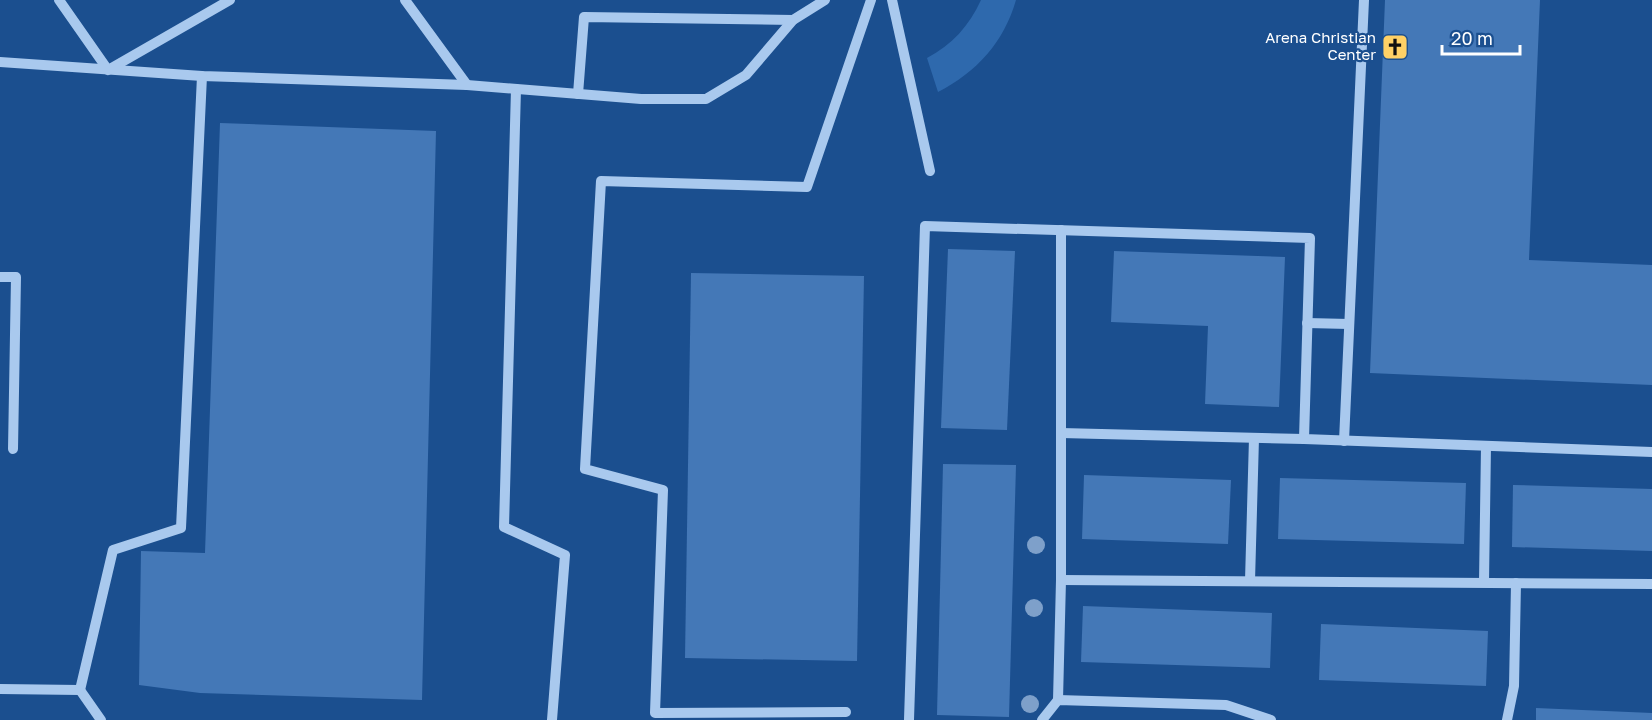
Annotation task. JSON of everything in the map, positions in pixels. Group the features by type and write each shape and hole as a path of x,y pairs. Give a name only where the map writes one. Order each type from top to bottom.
{"lane":[{"path":"59,0 108,70"},
{"path":"108,70 230,0"},
{"path":"405,0 467,85"},
{"path":"0,62 202,76 467,85 641,99 706,99 746,75 793,20 825,0"},
{"path":"846,712 655,713 663,490 585,469 601,181 807,187 871,0"},
{"path":"892,0 930,171"},
{"path":"1344,441 1364,0"},
{"path":"578,94 584,17 793,20"},
{"path":"101,720 80,690 112,550 181,528 202,76"},
{"path":"516,89 504,527 565,555 552,720"},
{"path":"909,720 925,226 1310,237 1304,440"},
{"path":"1042,720 1058,700 1061,580 1061,230"},
{"path":"0,277 16,277 13,449"},
{"path":"1307,323 1349,324"},
{"path":"1061,433 1652,452"},
{"path":"1250,581 1254,438"},
{"path":"1484,582 1486,446"},
{"path":"1061,580 1652,584"},
{"path":"1507,720 1514,686 1516,583"},
{"path":"0,689 80,690"},
{"path":"1058,700 1226,705 1271,720"}],"shaded area":[{"path":"981,0 1016,0 1004,29 987,54 965,75 938,92 927,58 959,34"}],"building":[{"path":"1385,0 1540,0 1529,260 1652,265 1652,385 1370,373"},
{"path":"220,123 436,131 422,700 200,693 139,685 141,551 205,553"},
{"path":"948,249 1015,251 1007,430 941,428"},
{"path":"1114,251 1285,257 1279,407 1205,404 1208,326 1111,322"},
{"path":"691,273 864,276 857,661 685,658"},
{"path":"943,464 1016,465 1009,717 937,715"},
{"path":"1084,475 1231,480 1228,544 1082,539"},
{"path":"1280,478 1466,483 1464,544 1278,539"},
{"path":"1513,485 1652,489 1652,551 1512,547"},
{"path":"1083,606 1272,613 1270,668 1081,662"},
{"path":"1321,624 1488,631 1486,686 1319,680"},
{"path":"1536,708 1652,713 1652,720 1536,720"}],"place":[{"name":"Arena Christian Center","path":"1395,47"}]}
